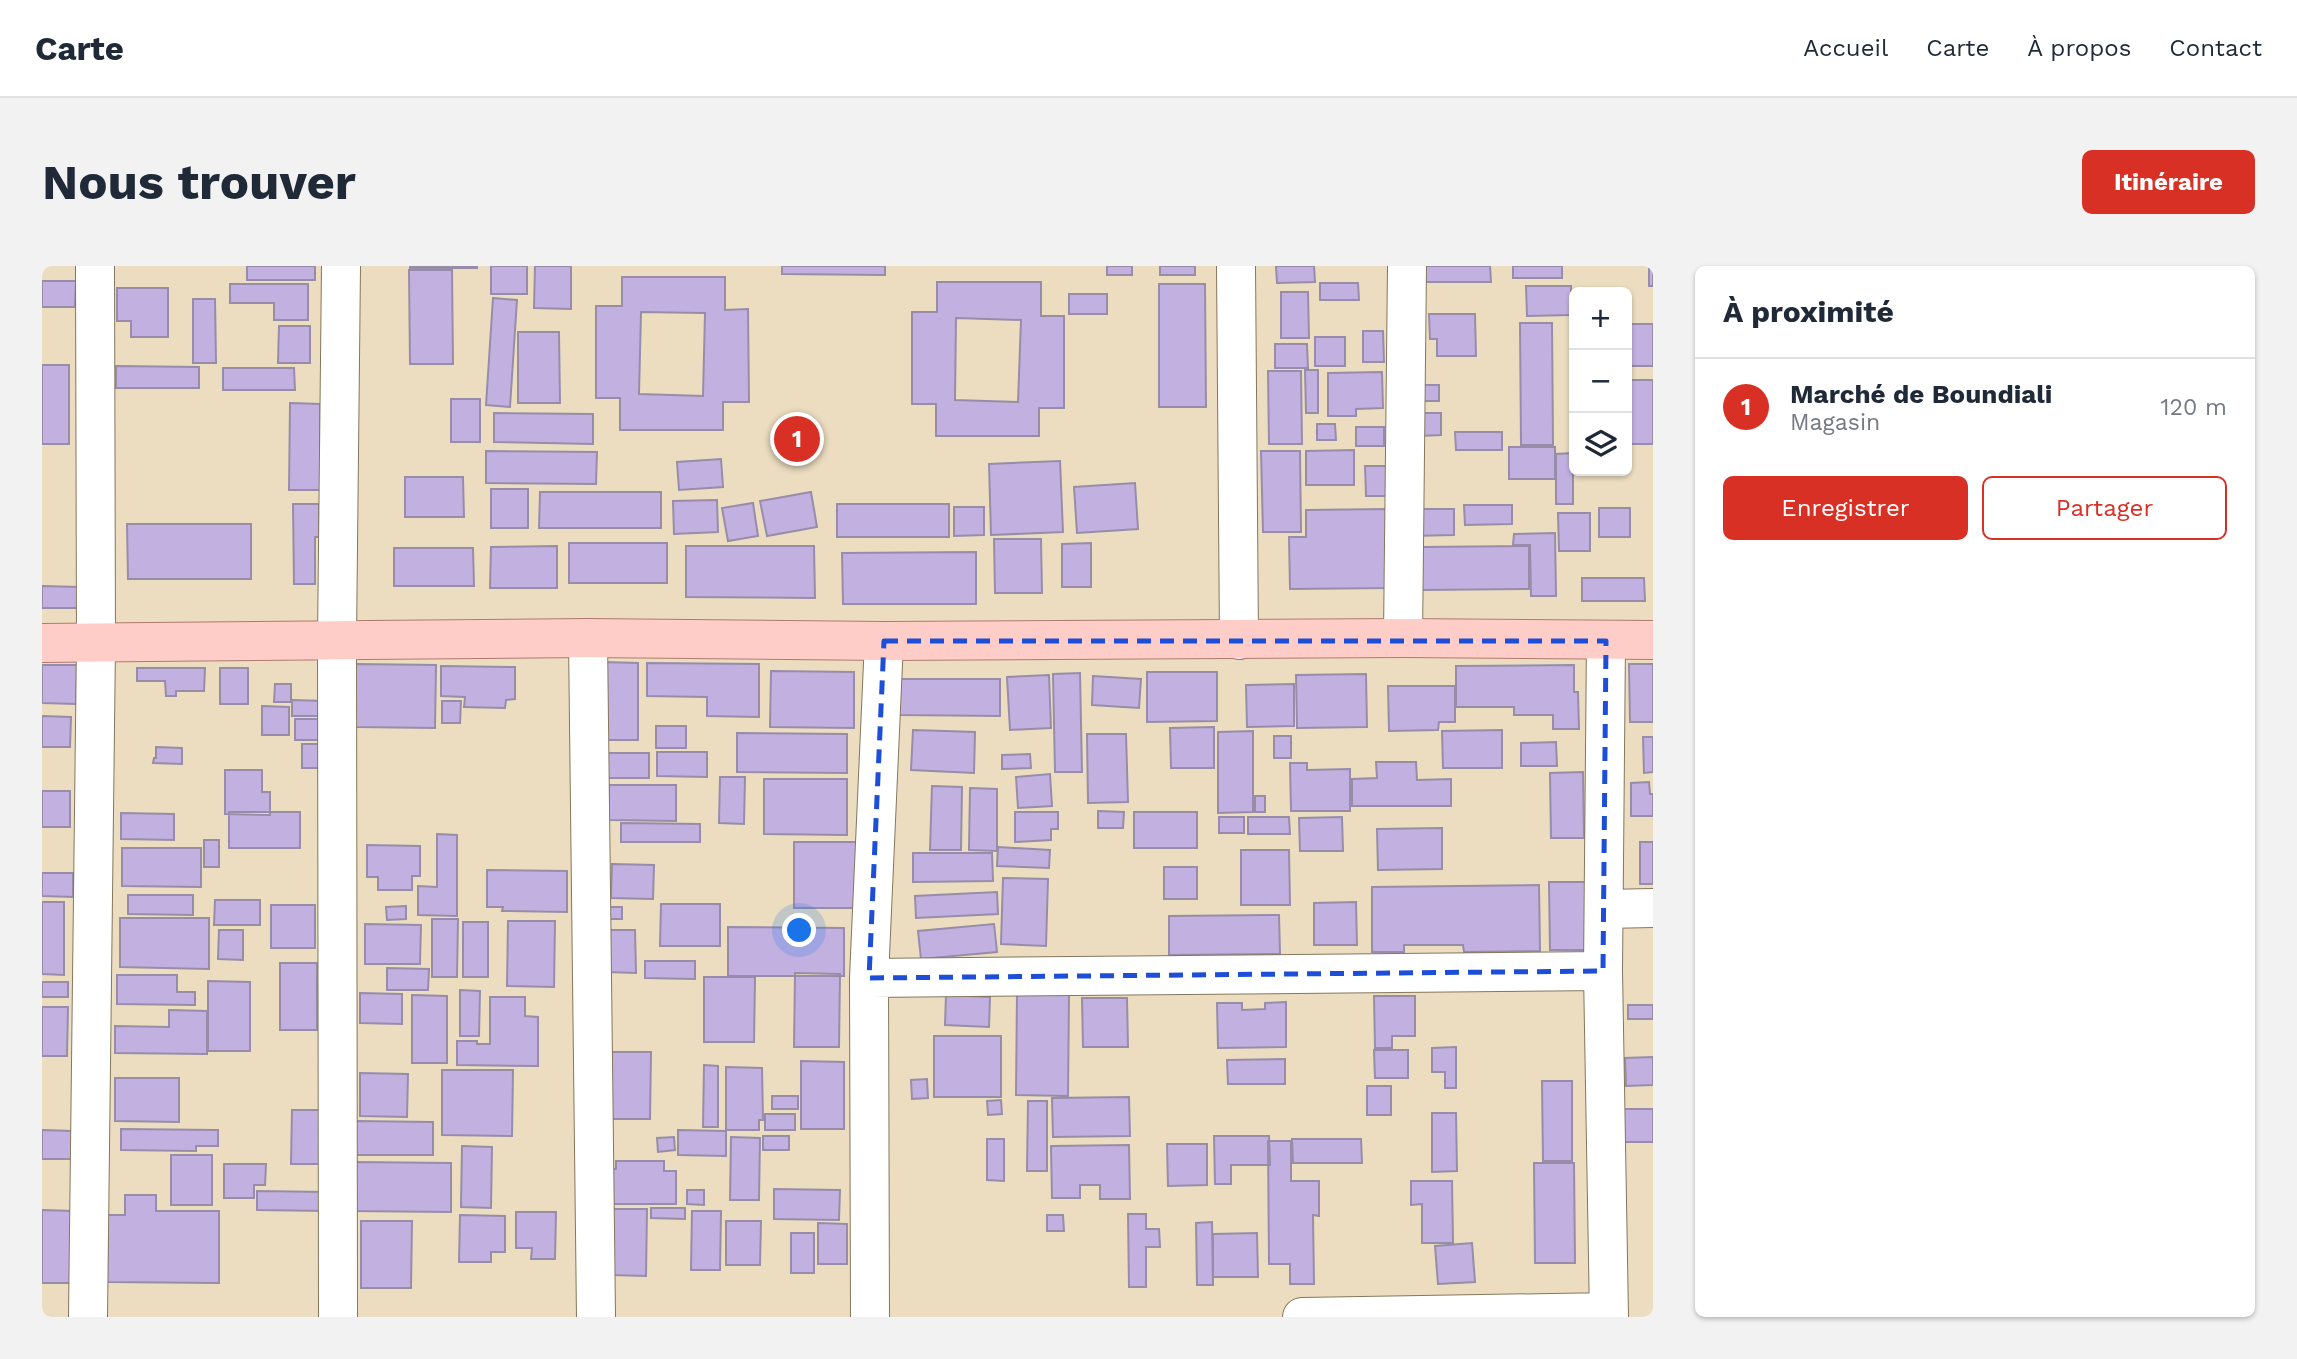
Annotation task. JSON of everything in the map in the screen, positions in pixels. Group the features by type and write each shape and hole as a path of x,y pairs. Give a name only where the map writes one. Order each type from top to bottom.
{"main road":[{"path":"42,643 588,638 884,641 1403,638 1653,640"}],"street":[{"path":"88,1317 96,643 95,266"},
{"path":"338,1317 337,640 341,266"},
{"path":"1236,266 1239,640"},
{"path":"1403,638 1407,266"},
{"path":"588,638 596,1317"},
{"path":"870,1317 869,978 884,641"},
{"path":"1302,1317 1609,1315 1603,971 1606,641"},
{"path":"1605,909 1653,908"},
{"path":"869,978 1603,971"}],"highlighted area":[{"path":"884,641 1606,641 1603,971 869,978"}],"building":[{"path":"247,266 315,266 315,280 247,280"},
{"path":"477,266 477,268 410,268"},
{"path":"491,266 527,266 527,294 491,294"},
{"path":"535,266 571,266 571,309 534,308"},
{"path":"782,266 885,266 885,275 782,274"},
{"path":"1107,266 1132,266 1132,275 1107,275"},
{"path":"1160,266 1195,266 1195,275 1160,275"},
{"path":"1276,266 1314,266 1315,282 1277,283"},
{"path":"1420,266 1490,266 1491,282 1420,282"},
{"path":"1513,266 1562,266 1562,278 1513,278"},
{"path":"1649,266 1653,266 1653,286 1649,286"},
{"path":"409,270 452,270 453,364 410,364"},
{"path":"622,277 725,277 725,310 748,309 749,402 723,402 723,430 620,430 620,398 596,398 596,306 622,306","holes":["641,312 705,313 703,396 639,394"]},
{"path":"42,281 76,281 75,307 42,307"},
{"path":"937,282 1041,282 1041,316 1064,316 1064,408 1039,408 1039,436 936,436 936,404 912,404 912,312 937,312","holes":["956,318 1021,320 1018,402 955,400"]},
{"path":"1320,283 1358,283 1359,300 1320,300"},
{"path":"230,284 308,284 308,320 274,320 274,303 230,303"},
{"path":"1159,284 1205,284 1206,407 1159,407"},
{"path":"1526,286 1571,286 1569,315 1527,316"},
{"path":"117,288 168,288 168,337 131,337 131,321 117,321"},
{"path":"1281,292 1308,292 1309,338 1281,338"},
{"path":"1069,294 1107,294 1107,314 1069,314"},
{"path":"493,298 517,300 510,407 486,405"},
{"path":"193,299 215,299 216,363 193,363"},
{"path":"1429,314 1475,314 1476,356 1437,356 1437,339 1430,339"},
{"path":"1520,323 1552,323 1553,445 1521,445"},
{"path":"1632,324 1653,324 1653,366 1632,366"},
{"path":"279,326 310,326 310,363 278,363"},
{"path":"1363,331 1383,331 1384,362 1363,362"},
{"path":"518,332 559,332 560,403 518,403"},
{"path":"1315,337 1345,337 1345,366 1315,366"},
{"path":"1275,344 1307,344 1308,368 1275,368"},
{"path":"42,365 69,365 69,444 42,444"},
{"path":"116,366 199,367 199,388 116,388"},
{"path":"223,368 294,368 295,390 223,390"},
{"path":"1305,370 1318,370 1318,413 1306,413"},
{"path":"1268,371 1301,371 1302,444 1269,444"},
{"path":"1382,372 1383,408 1356,409 1356,416 1328,416 1328,373"},
{"path":"1632,380 1653,380 1653,444 1632,444"},
{"path":"1421,385 1439,385 1439,401 1421,401"},
{"path":"451,399 480,399 480,442 451,442"},
{"path":"290,403 320,404 320,490 289,490"},
{"path":"494,413 593,414 593,444 494,442"},
{"path":"1419,413 1441,413 1441,435 1419,436"},
{"path":"1317,424 1335,424 1336,440 1317,440"},
{"path":"1356,427 1384,427 1384,446 1356,446"},
{"path":"1455,432 1502,432 1502,450 1456,450"},
{"path":"1509,447 1555,447 1555,479 1509,479"},
{"path":"1354,450 1354,485 1306,485 1306,451"},
{"path":"486,451 597,452 596,484 486,483"},
{"path":"1261,451 1300,451 1301,532 1263,532"},
{"path":"1569,453 1569,476 1573,476 1573,504 1556,504 1556,454"},
{"path":"721,459 723,487 679,490 677,462"},
{"path":"1060,461 1063,532 991,535 989,464"},
{"path":"1365,466 1392,466 1392,496 1366,496"},
{"path":"405,477 463,477 464,517 405,517"},
{"path":"1135,483 1138,529 1077,533 1074,487"},
{"path":"491,489 528,489 528,528 491,528"},
{"path":"540,492 661,492 661,528 539,528"},
{"path":"811,492 817,527 767,536 760,501"},
{"path":"717,500 718,532 674,534 673,501"},
{"path":"753,503 758,536 728,541 722,508"},
{"path":"293,504 319,504 319,537 315,537 315,584 294,584"},
{"path":"837,504 949,504 949,537 837,537"},
{"path":"1464,505 1512,505 1512,524 1465,525"},
{"path":"954,507 984,507 984,535 954,536"},
{"path":"1599,508 1630,508 1630,537 1599,537"},
{"path":"1387,509 1388,588 1290,589 1289,537 1306,537 1306,510"},
{"path":"1411,509 1454,509 1454,535 1411,536"},
{"path":"1558,513 1590,513 1590,551 1559,551"},
{"path":"127,524 251,524 251,579 128,579"},
{"path":"1555,533 1556,596 1531,596 1530,545 1513,545 1514,534"},
{"path":"994,539 1041,539 1042,593 995,593"},
{"path":"569,543 667,543 667,583 569,583"},
{"path":"1091,543 1091,587 1062,587 1062,544"},
{"path":"557,546 557,588 490,588 491,547"},
{"path":"686,546 814,546 815,598 686,597"},
{"path":"1529,546 1529,589 1422,590 1422,547"},
{"path":"394,548 473,548 474,586 394,586"},
{"path":"976,552 976,604 843,604 842,553"},
{"path":"1582,578 1644,578 1645,601 1582,601"},
{"path":"42,586 80,587 80,608 42,608"},
{"path":"602,662 638,663 638,740 602,740"},
{"path":"647,663 759,664 759,717 707,716 707,697 647,696"},
{"path":"356,664 436,665 435,728 356,727"},
{"path":"1629,664 1653,664 1653,722 1630,722"},
{"path":"42,665 77,665 76,704 42,703"},
{"path":"1574,665 1574,692 1578,692 1579,729 1553,729 1553,715 1514,715 1514,707 1456,707 1456,666"},
{"path":"441,666 515,667 515,699 506,700 505,708 464,707 465,697 441,696"},
{"path":"137,668 205,668 204,691 176,691 176,696 166,696 165,681 137,681"},
{"path":"220,668 248,668 248,704 220,704"},
{"path":"771,671 854,672 854,728 770,727"},
{"path":"1147,672 1217,672 1217,721 1147,722"},
{"path":"1080,673 1082,772 1055,772 1053,674"},
{"path":"1366,674 1367,727 1297,728 1296,675"},
{"path":"1049,675 1051,728 1010,730 1007,677"},
{"path":"1093,676 1141,679 1139,708 1092,705"},
{"path":"897,679 1000,679 1000,716 897,715"},
{"path":"275,684 291,684 291,702 274,702"},
{"path":"1294,684 1294,726 1247,727 1246,685"},
{"path":"1388,686 1455,686 1455,722 1439,722 1438,730 1389,731"},
{"path":"292,700 325,701 325,716 292,716"},
{"path":"442,701 461,701 460,723 442,723"},
{"path":"262,706 289,707 289,735 262,735"},
{"path":"42,716 71,717 70,747 42,747"},
{"path":"295,719 323,719 323,740 295,740"},
{"path":"656,726 686,726 686,748 656,748"},
{"path":"1214,727 1214,768 1171,768 1170,728"},
{"path":"913,730 975,732 974,773 911,770"},
{"path":"1502,730 1502,768 1443,768 1442,731"},
{"path":"1253,731 1253,812 1218,813 1218,732"},
{"path":"737,733 847,734 847,773 737,772"},
{"path":"1087,734 1126,734 1128,802 1088,803"},
{"path":"1274,736 1291,736 1291,758 1274,758"},
{"path":"1643,737 1653,737 1653,772 1644,773"},
{"path":"1556,742 1557,766 1521,766 1521,743"},
{"path":"302,744 327,744 327,768 302,768"},
{"path":"156,747 182,748 182,764 153,763"},
{"path":"657,752 707,752 707,777 657,776"},
{"path":"605,753 649,753 649,778 605,778"},
{"path":"1030,754 1031,768 1002,769 1002,755"},
{"path":"1376,762 1416,762 1417,780 1451,779 1451,806 1352,806 1352,779 1377,778"},
{"path":"1290,763 1307,763 1307,770 1350,769 1350,811 1291,811"},
{"path":"225,770 262,770 262,792 270,792 270,815 225,814"},
{"path":"1583,772 1584,838 1551,838 1550,773"},
{"path":"1050,774 1052,806 1018,808 1016,777"},
{"path":"720,777 745,777 744,824 719,823"},
{"path":"764,779 847,779 847,835 764,834"},
{"path":"1649,782 1650,794 1653,794 1653,816 1631,816 1631,783"},
{"path":"609,785 676,785 676,821 609,820"},
{"path":"932,786 962,787 961,850 930,850"},
{"path":"970,788 997,789 997,851 969,850"},
{"path":"42,791 70,791 70,827 42,827"},
{"path":"1255,796 1265,796 1265,812 1255,812"},
{"path":"1098,811 1124,812 1123,828 1098,828"},
{"path":"229,812 300,812 300,848 229,848"},
{"path":"1015,812 1058,812 1058,829 1051,829 1051,840 1015,842"},
{"path":"1134,812 1197,812 1197,848 1134,848"},
{"path":"121,813 174,814 174,840 121,839"},
{"path":"1219,817 1244,817 1244,833 1219,833"},
{"path":"1248,817 1289,817 1290,834 1248,834"},
{"path":"1342,817 1343,851 1300,851 1299,818"},
{"path":"621,823 700,824 700,842 621,842"},
{"path":"1442,828 1442,869 1378,870 1377,829"},
{"path":"437,834 457,835 457,916 418,915 418,886 437,887"},
{"path":"204,840 219,840 219,867 204,867"},
{"path":"794,842 859,842 859,908 794,908"},
{"path":"1640,842 1653,842 1653,884 1640,884"},
{"path":"367,845 420,846 420,876 412,876 412,890 378,890 378,877 367,877"},
{"path":"998,847 1050,850 1049,868 997,866"},
{"path":"122,848 201,848 201,887 122,886"},
{"path":"1241,850 1289,850 1290,905 1241,905"},
{"path":"913,853 992,853 993,881 913,882"},
{"path":"612,864 654,865 653,899 611,898"},
{"path":"1164,867 1197,867 1197,899 1164,899"},
{"path":"487,870 567,871 567,912 502,911 503,907 487,907"},
{"path":"42,873 73,873 73,897 42,896"},
{"path":"1003,878 1048,879 1046,946 1001,944"},
{"path":"1549,882 1589,882 1590,950 1550,950"},
{"path":"1539,885 1540,951 1464,952 1463,945 1404,945 1404,952 1372,952 1372,887"},
{"path":"997,892 998,914 916,918 915,896"},
{"path":"128,895 193,895 193,915 128,914"},
{"path":"215,900 260,900 260,925 214,925"},
{"path":"42,902 64,902 64,975 42,974"},
{"path":"1356,902 1357,945 1314,945 1314,903"},
{"path":"661,904 720,904 720,946 660,946"},
{"path":"271,905 315,905 315,948 271,948"},
{"path":"406,906 406,919 387,920 386,907"},
{"path":"597,907 622,907 622,919 598,919"},
{"path":"1279,915 1280,954 1169,955 1169,916"},
{"path":"120,918 209,918 209,969 120,967"},
{"path":"432,919 458,919 457,977 432,977"},
{"path":"508,921 555,921 554,987 507,986"},
{"path":"463,922 488,922 488,977 463,977"},
{"path":"365,924 421,925 420,964 365,964"},
{"path":"994,924 997,952 921,959 918,931"},
{"path":"728,927 844,928 844,976 728,976"},
{"path":"219,930 243,930 243,960 218,959"},
{"path":"606,930 635,930 636,973 606,972"},
{"path":"645,961 695,961 695,979 645,978"},
{"path":"280,963 317,963 317,1030 280,1030"},
{"path":"387,968 429,969 428,990 387,990"},
{"path":"795,973 840,974 839,1047 794,1047"},
{"path":"117,975 177,975 177,992 195,992 195,1005 117,1004"},
{"path":"704,977 755,977 754,1042 704,1042"},
{"path":"208,981 250,982 250,1051 208,1051"},
{"path":"42,982 68,982 68,997 42,997"},
{"path":"460,990 480,991 479,1036 460,1036"},
{"path":"360,993 402,994 402,1024 360,1023"},
{"path":"1017,993 1069,994 1068,1096 1016,1095"},
{"path":"412,995 447,996 447,1063 412,1063"},
{"path":"946,995 990,997 989,1027 945,1025"},
{"path":"1374,996 1415,996 1415,1036 1392,1036 1392,1048 1375,1048"},
{"path":"490,997 525,997 525,1016 538,1017 538,1066 457,1065 457,1041 490,1044"},
{"path":"1082,998 1127,998 1128,1047 1083,1047"},
{"path":"1286,1002 1286,1047 1218,1048 1217,1003 1242,1003 1242,1010 1265,1009 1265,1003"},
{"path":"1628,1005 1653,1005 1653,1019 1628,1019"},
{"path":"42,1007 68,1007 67,1056 42,1056"},
{"path":"169,1010 207,1011 207,1054 115,1053 115,1026 169,1027"},
{"path":"934,1036 1001,1036 1001,1097 934,1097"},
{"path":"1456,1047 1456,1088 1445,1088 1445,1072 1432,1072 1432,1048"},
{"path":"1374,1050 1408,1050 1408,1078 1375,1078"},
{"path":"609,1052 651,1052 650,1119 608,1119"},
{"path":"1653,1057 1653,1085 1626,1086 1625,1058"},
{"path":"1285,1059 1285,1084 1228,1084 1227,1060"},
{"path":"801,1061 844,1062 844,1129 801,1129"},
{"path":"704,1065 718,1066 718,1127 703,1127"},
{"path":"726,1067 762,1068 763,1120 759,1120 759,1130 726,1130"},
{"path":"442,1070 513,1070 512,1136 442,1135"},
{"path":"360,1073 408,1074 407,1117 360,1116"},
{"path":"115,1078 179,1078 179,1122 115,1121"},
{"path":"927,1079 928,1098 912,1099 911,1080"},
{"path":"1542,1081 1572,1081 1572,1161 1543,1161"},
{"path":"1367,1086 1391,1086 1391,1115 1367,1115"},
{"path":"772,1096 798,1096 798,1109 772,1109"},
{"path":"1129,1097 1130,1136 1053,1137 1052,1098"},
{"path":"1001,1100 1002,1114 988,1115 987,1101"},
{"path":"1028,1101 1047,1101 1047,1171 1027,1171"},
{"path":"1623,1109 1653,1109 1653,1142 1624,1142"},
{"path":"292,1110 319,1110 319,1164 291,1164"},
{"path":"1432,1113 1456,1113 1457,1171 1432,1172"},
{"path":"765,1114 795,1114 795,1130 765,1130"},
{"path":"355,1121 433,1122 433,1155 355,1155"},
{"path":"121,1129 218,1130 218,1146 196,1146 196,1151 121,1150"},
{"path":"42,1130 73,1131 72,1159 42,1159"},
{"path":"678,1130 726,1131 726,1156 678,1155"},
{"path":"763,1136 789,1136 789,1150 763,1150"},
{"path":"1214,1136 1269,1136 1270,1165 1231,1165 1231,1184 1215,1184"},
{"path":"674,1137 675,1150 658,1152 657,1138"},
{"path":"731,1137 760,1138 759,1200 730,1200"},
{"path":"987,1139 1004,1139 1004,1181 987,1180"},
{"path":"1292,1139 1361,1139 1362,1163 1293,1163"},
{"path":"1268,1141 1291,1141 1291,1181 1319,1181 1319,1216 1313,1215 1314,1284 1290,1284 1290,1264 1269,1264"},
{"path":"1167,1144 1207,1144 1207,1185 1168,1186"},
{"path":"1129,1145 1130,1199 1100,1199 1100,1185 1080,1185 1080,1198 1052,1198 1051,1146"},
{"path":"462,1146 492,1147 491,1208 461,1207"},
{"path":"171,1155 212,1155 212,1205 171,1205"},
{"path":"616,1161 664,1161 664,1171 676,1171 676,1204 610,1204 610,1169 616,1169"},
{"path":"351,1162 451,1163 451,1212 350,1211"},
{"path":"1534,1163 1574,1163 1575,1263 1535,1263"},
{"path":"224,1164 266,1164 265,1185 254,1185 254,1198 224,1198"},
{"path":"1411,1181 1452,1181 1453,1243 1422,1243 1422,1204 1411,1205"},
{"path":"774,1189 840,1190 839,1220 774,1219"},
{"path":"687,1190 704,1190 704,1205 687,1204"},
{"path":"257,1191 326,1192 326,1211 257,1210"},
{"path":"125,1195 156,1195 156,1211 219,1211 219,1283 107,1282 108,1215 125,1215"},
{"path":"651,1208 685,1208 685,1219 651,1218"},
{"path":"612,1209 647,1209 646,1276 612,1275"},
{"path":"42,1210 74,1211 73,1283 42,1283"},
{"path":"692,1211 721,1211 720,1270 691,1270"},
{"path":"516,1212 556,1212 555,1259 531,1259 532,1248 516,1248"},
{"path":"1128,1214 1146,1214 1146,1229 1159,1229 1160,1247 1146,1247 1146,1287 1129,1287"},
{"path":"460,1215 505,1216 505,1252 491,1252 491,1262 459,1262"},
{"path":"1047,1215 1063,1215 1064,1231 1047,1231"},
{"path":"361,1221 412,1221 411,1288 361,1288"},
{"path":"726,1221 761,1221 760,1265 726,1265"},
{"path":"1212,1222 1213,1285 1197,1285 1196,1223"},
{"path":"818,1223 847,1224 847,1264 818,1264"},
{"path":"791,1233 814,1233 814,1273 791,1273"},
{"path":"1257,1233 1258,1277 1213,1277 1213,1234"},
{"path":"1472,1243 1475,1282 1438,1284 1435,1246"}],"place":[{"name":"Marché de Boundiali","path":"797,439"}]}
